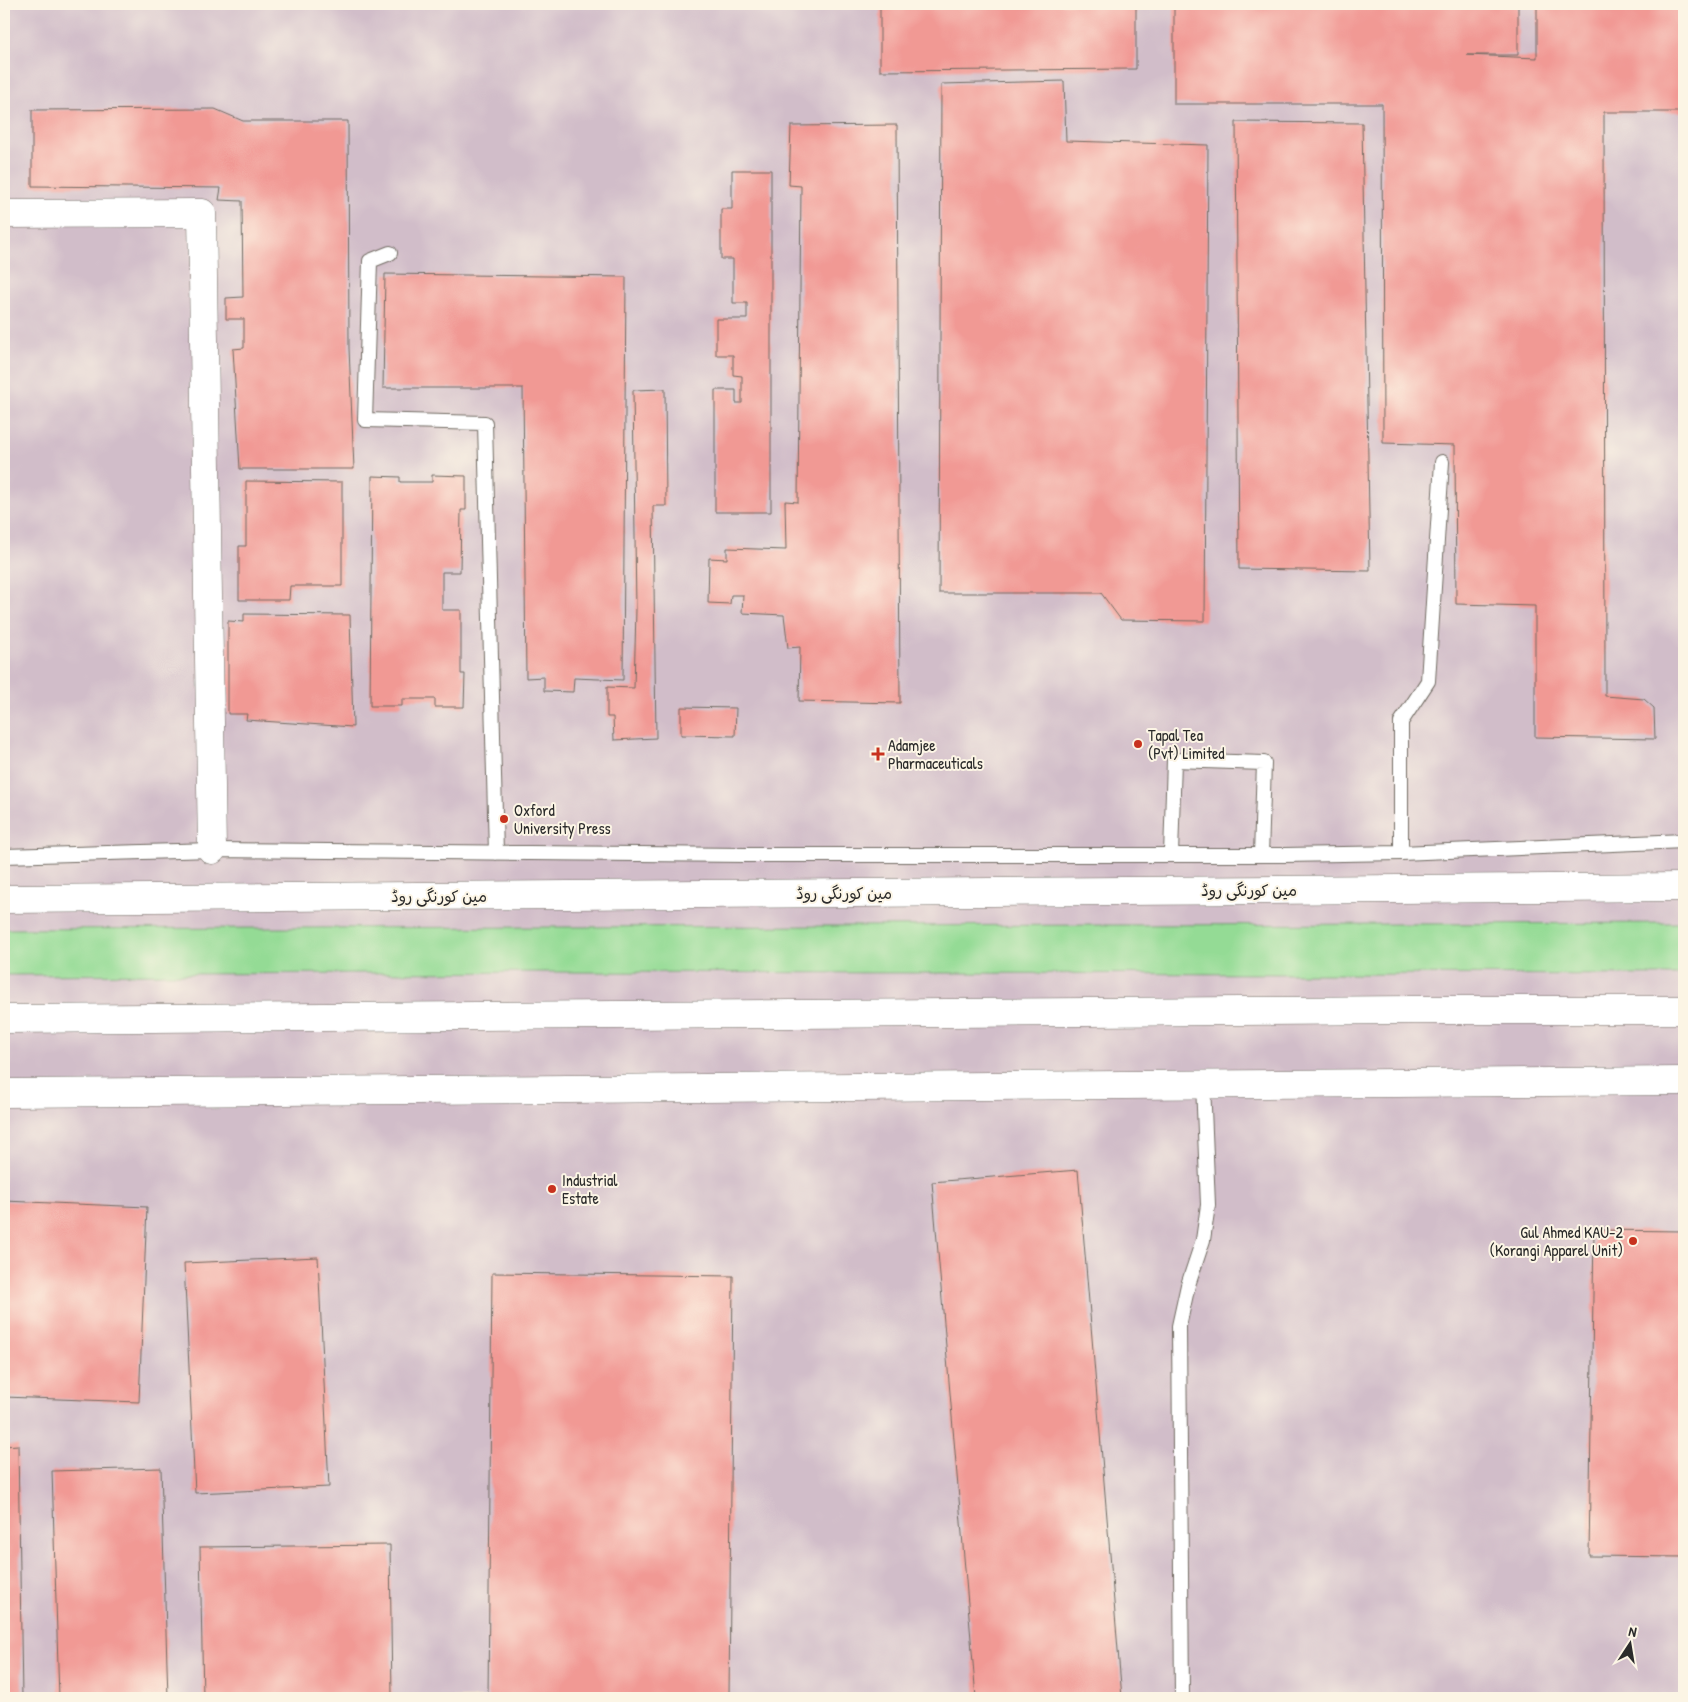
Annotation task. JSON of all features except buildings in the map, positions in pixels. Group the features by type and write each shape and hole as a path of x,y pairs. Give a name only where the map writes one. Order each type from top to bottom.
{"main road":[{"path":"4,214 202,213 212,850"},
{"name":"مین کورنگی روڈ","path":"4,899 1684,887"},
{"path":"4,1019 1684,1010"},
{"path":"4,1093 1684,1081"}],"lane":[{"path":"390,253 370,261 365,420 485,423 496,853"},
{"path":"1401,853 1401,722 1428,681 1442,462"},
{"path":"1171,855 1174,760 1264,763 1261,855"},
{"path":"4,856 212,850 746,855 1261,855 1401,853 1684,841"},
{"path":"1182,1698 1179,1326 1188,1285 1203,1240 1208,1205 1203,1084"}],"shaded area":[{"path":"4,4 1684,4 1684,1698 4,1698"}],"green space":[{"path":"1684,923 1684,975 549,972 4,975 4,929"}],"place":[{"name":"Tapal Tea (Pvt) Limited","path":"1138,744"},
{"name":"Adamjee Pharmaceuticals","path":"878,754"},
{"name":"Oxford University Press","path":"504,819"},
{"name":"Industrial Estate","path":"552,1189"},
{"name":"Gul Ahmed KAU-2 (Korangi Apparel Unit)","path":"1633,1241"}]}
